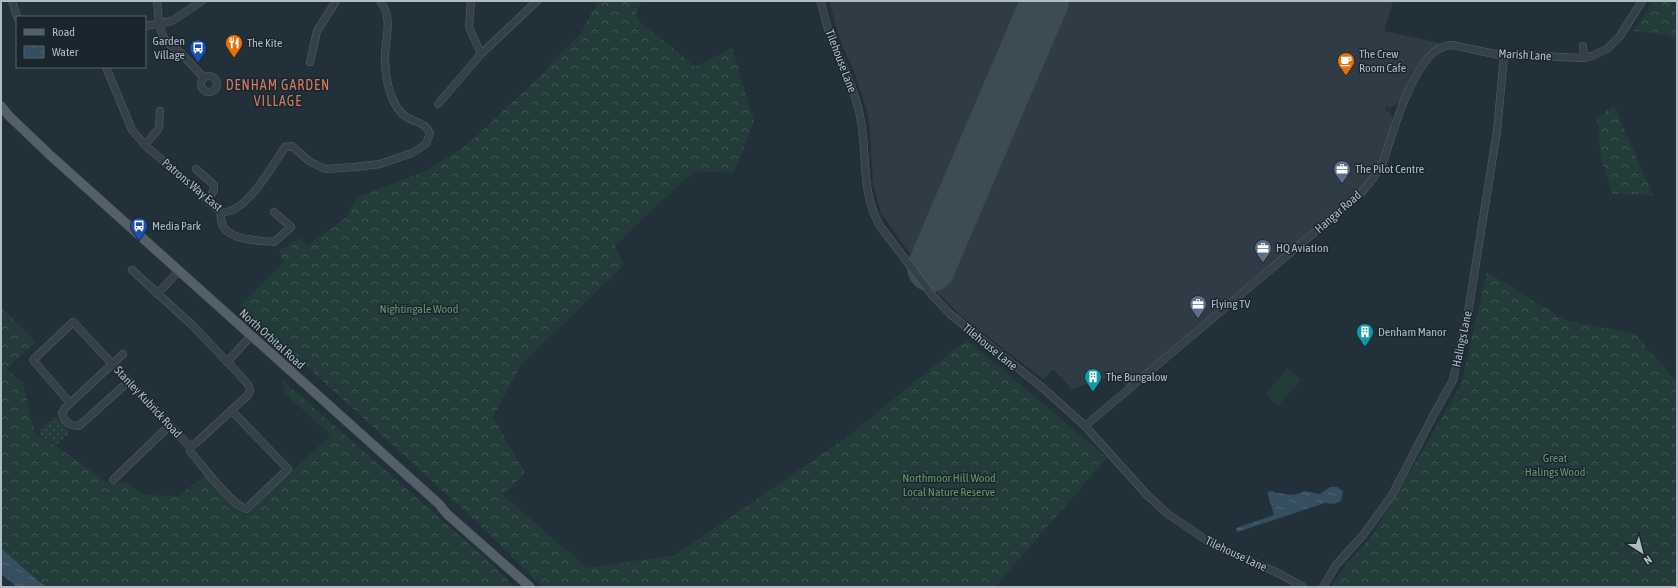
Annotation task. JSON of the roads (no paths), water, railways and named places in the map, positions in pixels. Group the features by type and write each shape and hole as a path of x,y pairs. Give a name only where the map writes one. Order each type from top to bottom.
{"main road":[{"name":"North Orbital Road","path":"1,106 9,116 51,156 530,587"}],"street":[{"path":"12,1 17,16"},
{"path":"157,1 159,23 163,37 170,45 180,52 204,78"},
{"path":"146,26 172,20 202,1"},
{"path":"310,62 317,31 336,1"},
{"name":"Patrons Way East","path":"106,68 132,130 145,145 221,212 230,212 240,207 259,186 285,147 292,146 309,161 325,168 380,164 412,153 426,144 430,133 425,125 407,118 393,101 388,84 385,54 389,27 383,5 380,1"},
{"path":"471,1 469,26 481,54"},
{"path":"438,104 481,54 537,1"},
{"name":"Tilehouse Lane","path":"820,1 829,32 857,104 863,137 866,188 871,206 880,226 932,296 950,314 1044,389 1085,426 1148,496 1168,514 1215,546 1278,573 1304,587"},
{"name":"Marish Lane","path":"1407,94 1416,74 1432,54 1446,45 1504,56 1584,58 1592,56 1607,49 1620,36 1642,1"},
{"path":"1583,46 1584,58"},
{"name":"Halings Lane","path":"1323,587 1336,565 1364,534 1392,495 1453,380 1468,313 1497,131 1504,56"},
{"name":"Hangar Road","path":"1085,426 1361,193 1382,164 1407,94"},
{"path":"145,145 159,128 160,111"},
{"path":"196,169 214,185 214,190 208,200"},
{"path":"221,212 220,220 223,227 234,236 248,240 274,242 291,227 274,212"},
{"name":"Stanley Kubrick Road","path":"70,403 33,360 74,322 190,447 248,395 250,390 249,386 227,362 193,326 132,270"},
{"path":"157,294 179,271"},
{"path":"227,362 251,336"},
{"path":"123,354 70,403 62,413 64,418 73,426 78,426 129,381"},
{"path":"190,447 190,451 217,483 240,507 246,509 288,469 231,410"},
{"path":"113,480 170,425"}],"water":[{"path":"1330,487 1337,487 1343,491 1341,501 1334,504 1325,503 1237,532 1236,528 1274,515 1267,492 1272,491 1276,493 1294,495 1305,491 1320,494"},
{"path":"1,548 38,581 47,587 17,587 1,574"}],"place":[{"name":"The Kite","path":"234,58"},
{"name":"Garden Village","path":"198,63"},
{"name":"The Crew Room Cafe","path":"1346,76"},
{"name":"The Pilot Centre","path":"1342,184"},
{"name":"Media Park","path":"139,241"},
{"name":"HQ Aviation","path":"1263,263"},
{"name":"Flying TV","path":"1198,319"},
{"name":"Denham Manor","path":"1365,347"},
{"name":"The Bungalow","path":"1093,392"}],"district":[{"name":"DENHAM GARDEN VILLAGE","path":"278,94"}],"park label":[{"name":"Nightingale Wood","path":"419,309"},
{"name":"Great Halings Wood","path":"1555,465"},
{"name":"Northmoor Hill Wood Local Nature Reserve","path":"949,485"}]}
